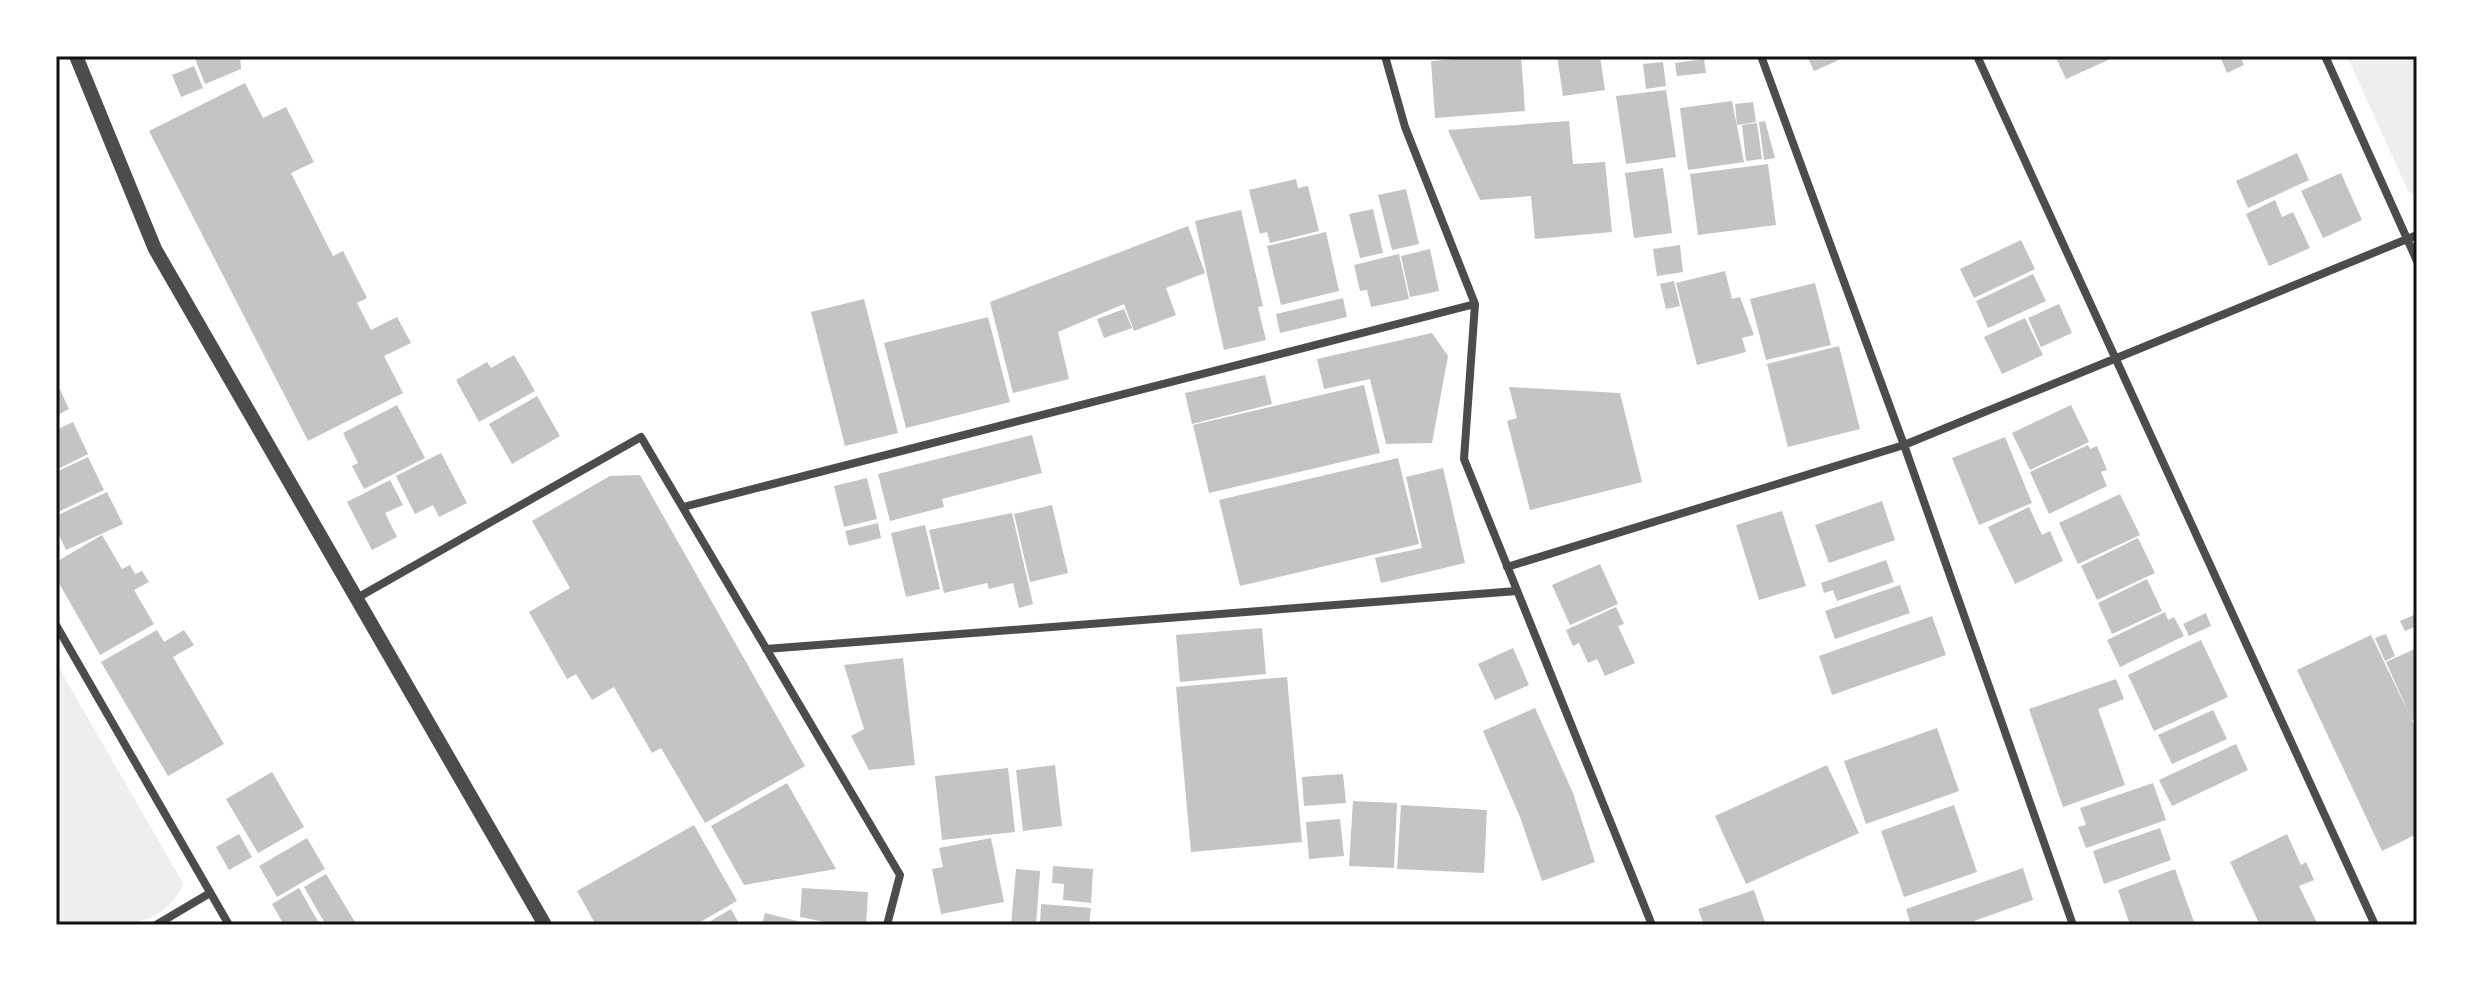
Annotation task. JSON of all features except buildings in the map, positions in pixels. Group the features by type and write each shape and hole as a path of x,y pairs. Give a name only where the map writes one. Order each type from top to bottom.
{"street":[{"path":"76,56 155,249 545,925"},
{"path":"1385,56 1405,127 1475,304 1464,459 1652,925"},
{"path":"1761,56 1904,445 2073,925"},
{"path":"1977,56 2375,925"},
{"path":"2325,56 2417,261"},
{"path":"1507,567 1904,445 2417,235"},
{"path":"683,507 1475,304"},
{"path":"357,598 641,437 900,875 887,925"},
{"path":"766,649 1517,591"},
{"path":"56,625 229,925"},
{"path":"156,925 210,893"}],"shaded area":[{"path":"2347,56 2417,56 2417,196 2408,191"},
{"path":"56,663 183,883 174,900 161,912 146,919 130,924 56,925"}]}
